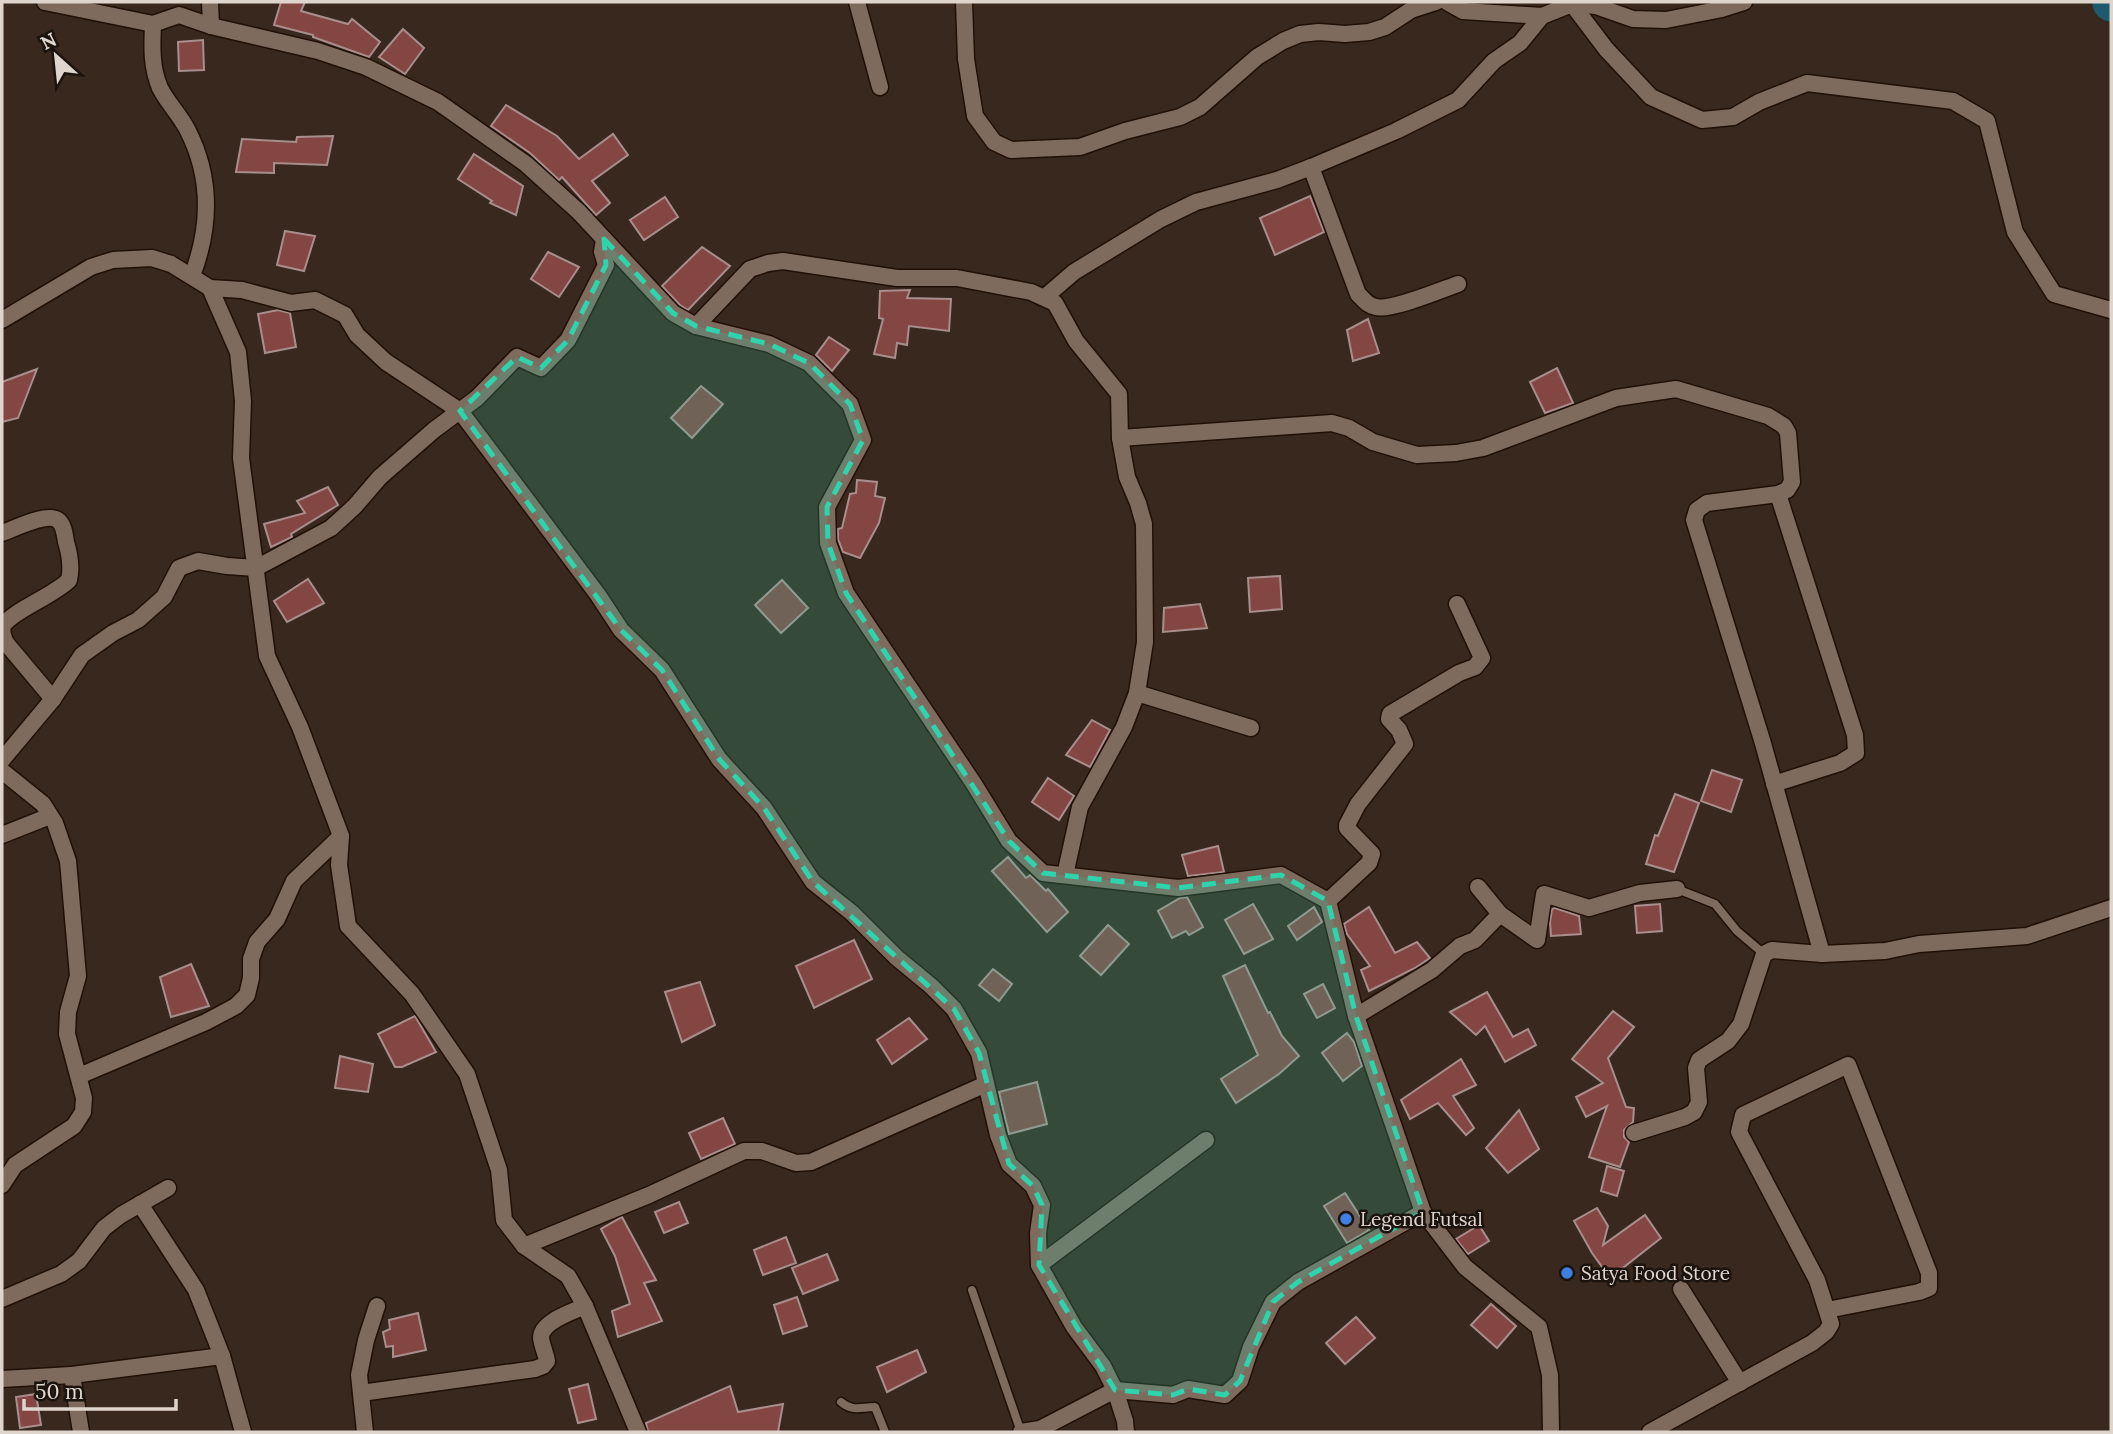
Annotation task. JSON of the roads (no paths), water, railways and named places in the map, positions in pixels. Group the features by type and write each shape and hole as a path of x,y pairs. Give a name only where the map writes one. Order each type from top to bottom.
{"street":[{"path":"45,2 153,24 179,15 211,26 318,51 366,67 438,102 526,164 579,212 673,313 696,326 769,344 809,363 850,404 863,440 827,508 828,543 846,593 1009,841 1043,873 1178,888 1281,875 1328,901 1356,1016 1423,1212 1465,1267 1539,1327 1550,1375 1551,1432"},
{"path":"211,2 211,26"},
{"path":"857,2 880,87"},
{"path":"964,2 966,59 975,116 994,142 1011,150 1080,147 1125,131 1180,117 1200,107 1257,57 1283,41 1300,34 1368,32 1385,27 1411,10 1436,2"},
{"path":"1447,2 1462,11 1542,16 1572,4 1596,6 1633,19 1666,20 1744,2"},
{"path":"1572,4 1606,49 1651,97 1702,120 1732,117 1759,102 1807,83 1953,101 1987,121 2015,232 2054,294 2111,310"},
{"path":"1045,298 1074,272 1161,219 1196,202 1277,180 1311,167 1396,131 1458,100 1494,61 1520,43 1542,16"},
{"path":"153,24 152,60 160,88 187,129 201,165 208,216 202,250 192,276"},
{"path":"1311,167 1358,294 1366,303 1379,308 1391,306 1458,284"},
{"path":"2,760 53,699 82,655 113,633 138,620 163,597 179,568 198,561 256,568 331,528 380,477 460,411 517,357 541,368 568,340 582,315 606,265 602,252 604,239"},
{"path":"2,320 90,267 113,260 152,258 171,264 210,288 242,290 291,303 315,300 345,315 357,335 386,362 460,411 598,595 621,630 662,670 719,759 764,808 813,882 852,913 954,1009 979,1053 1009,1164 1033,1186 1042,1205 1038,1233 1039,1265 1074,1327 1103,1366 1115,1390 1126,1432"},
{"path":"696,326 750,269 768,263 783,261 897,278 957,278 1031,292 1055,303 1076,341 1119,394 1120,438 1127,477 1144,524 1145,642 1137,693 1124,727 1080,807 1065,875"},
{"path":"210,288 238,352 243,401 241,458 267,656 300,727 341,836 339,865 348,926 412,995 467,1074 499,1170 505,1220 524,1246 568,1276 585,1306 638,1432"},
{"path":"1120,438 1332,423 1349,428 1373,442 1417,455 1455,453 1483,448 1616,397 1676,389 1768,416 1784,426 1788,433 1792,482 1787,489 1778,494 1707,503 1697,510 1694,520 1822,954"},
{"path":"1774,784 1840,763 1856,753 1855,734 1778,494"},
{"path":"2,533 51,517 58,520 63,527 70,556 69,580 62,588 11,618 3,626 2,634 6,643 53,699"},
{"path":"1328,901 1368,863 1371,854 1358,842 1347,825 1358,804 1405,744 1399,730 1389,719 1390,714 1475,667 1482,658 1457,604"},
{"path":"1137,693 1251,728"},
{"path":"2,771 43,804 68,861 78,976 68,1012 67,1034 84,1098 83,1112 74,1126 15,1165 2,1185"},
{"path":"2,835 50,816"},
{"path":"79,1076 206,1022 236,1006 247,995 251,978 251,958 257,942 277,919 294,881 341,836"},
{"path":"1478,887 1500,914 1537,940 1544,894 1589,908 1640,893 1677,888"},
{"path":"1634,1133 1694,1112 1699,1102 1696,1068 1699,1060 1728,1041 1741,1024 1764,954 1772,950 1822,954 1885,951 1919,944 2027,936 2111,908"},
{"path":"1356,1016 1432,970 1460,946 1475,940 1500,914"},
{"path":"1650,1432 1812,1343 1826,1332 1831,1324 1816,1280 1739,1132 1743,1115 1848,1065 1929,1273 1929,1288 1827,1310"},
{"path":"524,1246 649,1195 744,1151 762,1151 796,1163 811,1162 986,1084"},
{"path":"1039,1265 1206,1140"},
{"path":"2,1299 70,1268 79,1261 104,1228 168,1188"},
{"path":"140,1204 195,1290 222,1356 243,1432"},
{"path":"1021,1432 1040,1429 1115,1390 1173,1395 1188,1389 1224,1395 1240,1381 1251,1347 1273,1301 1298,1282 1423,1212"},
{"path":"1681,1289 1740,1383"},
{"path":"366,1432 359,1375 377,1306"},
{"path":"360,1393 543,1366 547,1361 541,1337 543,1330 552,1322 585,1306"},
{"path":"2,1379 72,1375 222,1356"},
{"path":"72,1375 81,1432"}],"lane":[{"path":"1677,888 1715,904 1737,931 1764,954"},
{"path":"972,1290 1021,1432"},
{"path":"841,1402 856,1410 875,1408 886,1432"}],"place":[{"name":"Legend Futsal","path":"1346,1219"},
{"name":"Satya Food Store","path":"1567,1273"}]}
